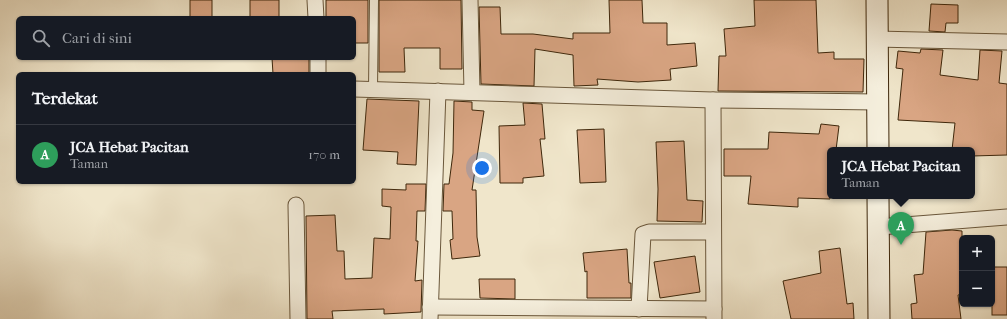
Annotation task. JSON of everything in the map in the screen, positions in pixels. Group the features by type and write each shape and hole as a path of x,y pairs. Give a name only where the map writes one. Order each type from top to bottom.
{"main road":[{"path":"877,0 876,39 862,102 877,147"},
{"path":"878,199 879,319"}],"street":[{"path":"315,0 316,16"},
{"path":"470,0 472,92"},
{"path":"876,39 1007,42"},
{"path":"318,60 318,72"},
{"path":"356,89 713,100 862,102"},
{"path":"438,91 430,313 639,308 714,314 713,100"},
{"path":"296,205 298,319"},
{"path":"879,227 1007,217"},
{"path":"639,308 643,234 649,232 713,232"}],"lane":[{"path":"373,89 374,0"}],"building":[{"path":"190,0 212,0 212,16 190,16"},
{"path":"250,0 279,0 279,16 250,16"},
{"path":"326,0 368,0 368,43 356,43 356,16 326,16"},
{"path":"379,0 461,0 462,69 440,69 440,48 404,48 405,72 379,72"},
{"path":"609,0 642,0 643,23 667,23 667,45 695,43 697,66 670,69 671,80 638,82 597,79 598,85 574,86 573,55 535,49 534,86 481,84 479,7 500,7 501,34 533,34 573,39 573,33 610,33"},
{"path":"754,0 816,0 818,53 834,52 834,59 864,59 863,92 718,91 719,56 726,56 724,29 755,26"},
{"path":"931,4 958,5 958,23 946,23 945,32 929,31"},
{"path":"921,49 943,50 940,75 978,80 980,50 1002,51 999,83 1007,84 1007,155 975,156 975,147 952,147 955,123 898,120 903,69 896,68 898,51 920,53"},
{"path":"272,60 309,60 309,72 273,72"},
{"path":"367,99 419,101 416,165 397,164 398,152 363,150"},
{"path":"454,101 472,102 472,110 484,111 472,190 476,190 477,237 480,256 452,259 450,240 453,239 452,211 443,211 444,184 449,184 453,153"},
{"path":"523,103 542,104 545,139 540,139 544,176 523,178 523,183 500,183 499,126 525,125"},
{"path":"821,124 839,126 836,147 827,147 827,199 798,198 798,207 748,204 751,176 724,176 724,149 768,149 769,132 819,134"},
{"path":"604,129 606,182 580,183 577,130"},
{"path":"684,141 687,200 703,201 702,222 657,221 658,189 656,142"},
{"path":"406,184 426,184 425,211 417,211 416,241 418,241 415,281 422,280 421,312 384,314 384,309 332,311 333,319 307,319 306,216 335,215 337,251 344,251 345,279 372,278 374,238 390,239 391,207 382,206 382,189 406,190"},
{"path":"952,230 962,231 962,235 959,235 958,295 961,319 912,319 911,304 917,303 914,275 923,274 926,232"},
{"path":"840,248 847,304 853,303 854,319 791,319 783,281 821,273 819,251"},
{"path":"627,249 629,283 631,283 631,298 587,298 587,271 585,272 583,253"},
{"path":"695,256 700,292 660,298 654,262"},
{"path":"995,267 1007,267 1007,315 992,315 992,307 995,307"},
{"path":"479,279 515,279 515,299 480,298"}],"place":[{"name":"JCA Hebat Pacitan","path":"901,245"}]}
